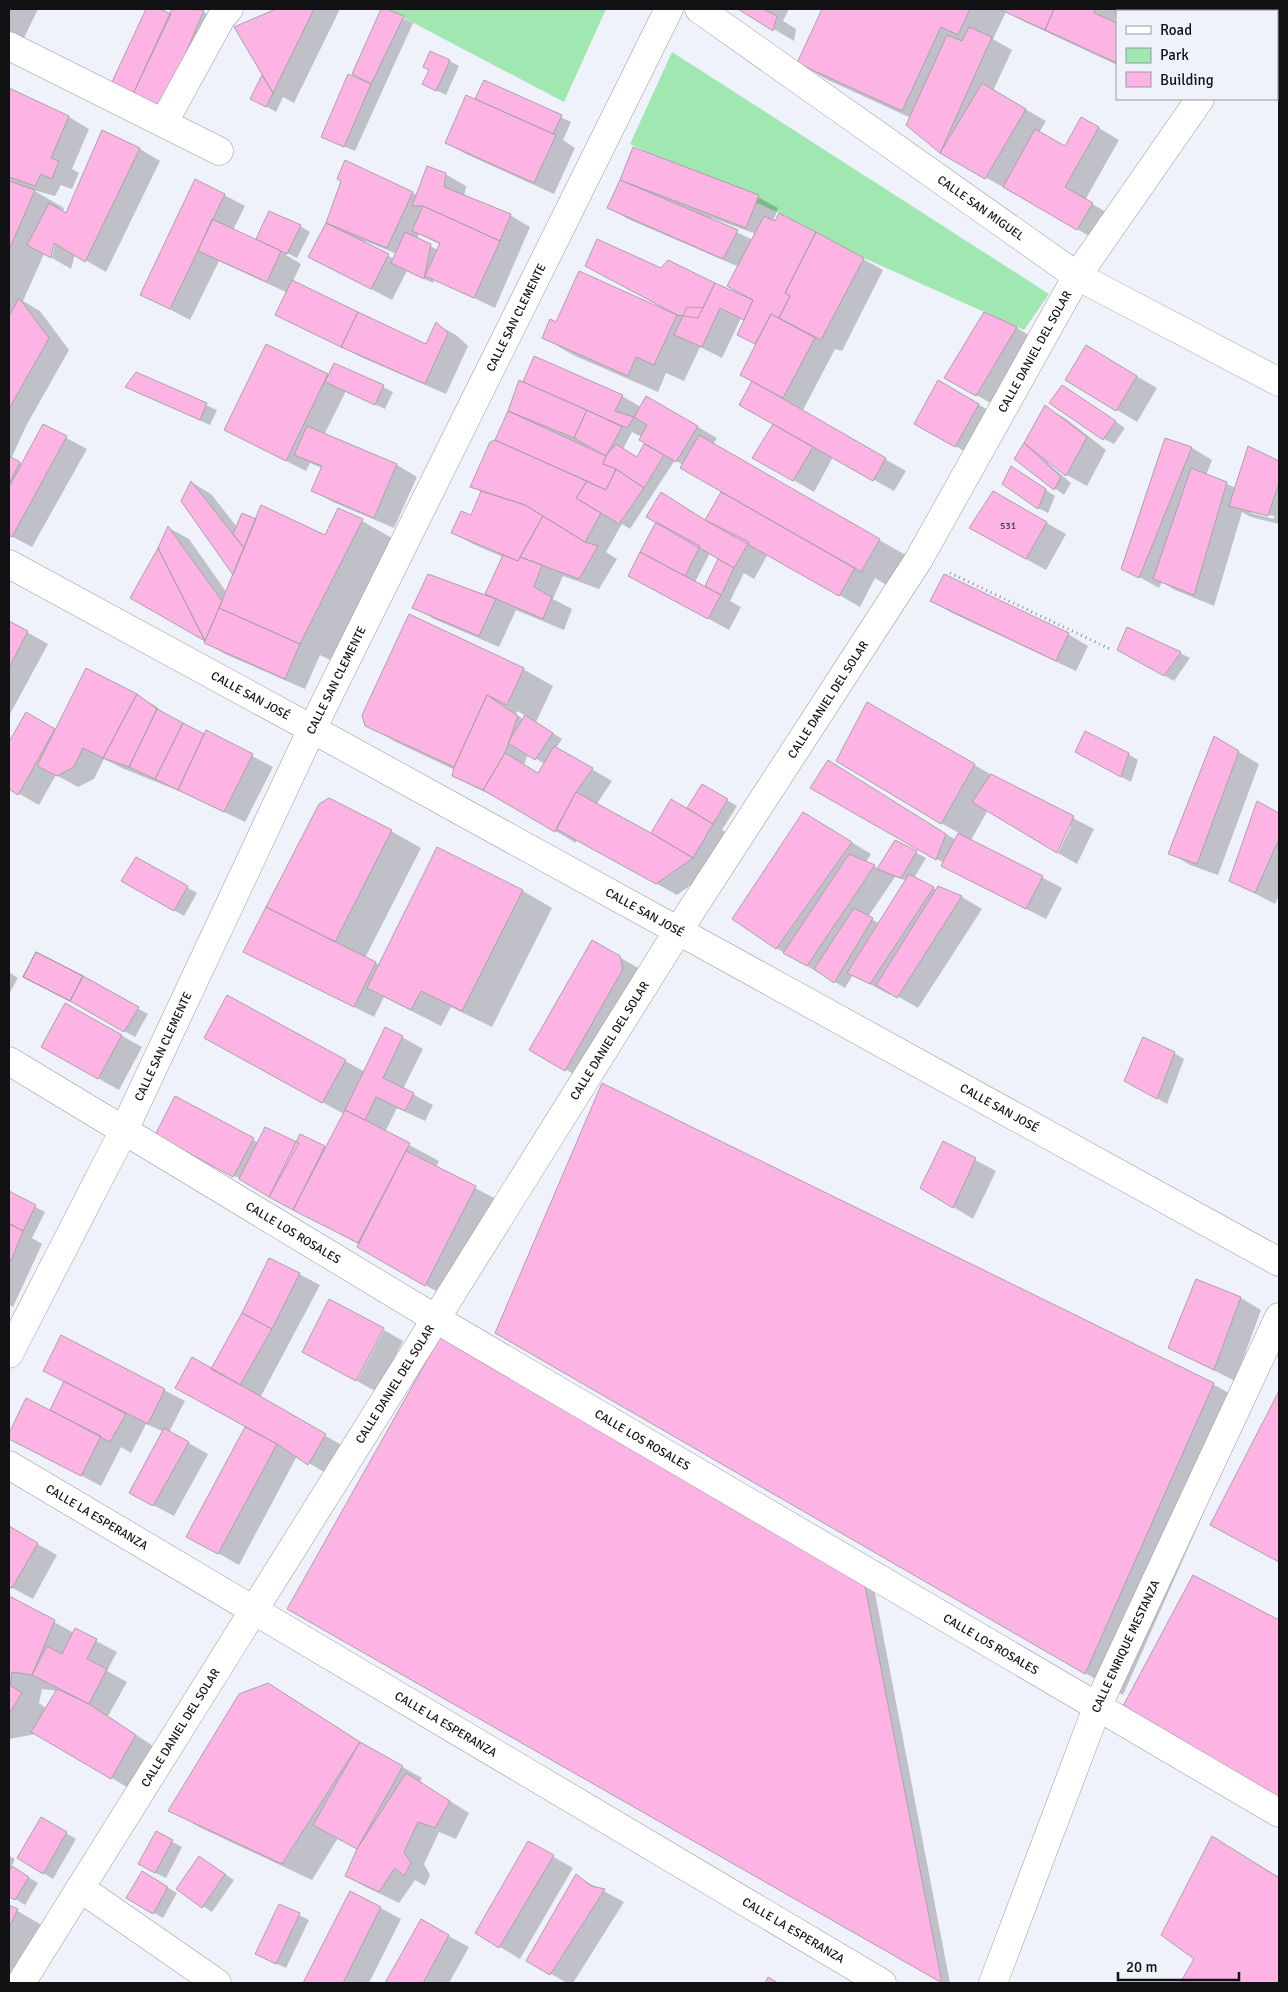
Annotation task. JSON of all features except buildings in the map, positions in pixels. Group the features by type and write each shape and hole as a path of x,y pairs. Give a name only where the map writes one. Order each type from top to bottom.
{"street":[{"path":"164,122 221,18 228,9"},
{"name":"CALLE SAN CLEMENTE","path":"9,1354 124,1130 312,729 669,9"},
{"name":"CALLE SAN MIGUEL","path":"699,9 1077,276 1279,382"},
{"path":"9,46 219,151"},
{"name":"CALLE DANIEL DEL SOLAR","path":"21,1983 678,931 919,559 1077,276 1199,100"},
{"name":"CALLE SAN JOSÉ","path":"9,564 1279,1262"},
{"name":"CALLE LOS ROSALES","path":"9,1061 436,1319 1279,1813"},
{"name":"CALLE ENRIQUE MESTANZA","path":"993,1983 1098,1706 1279,1317"},
{"name":"CALLE LA ESPERANZA","path":"9,1465 882,1983"},
{"path":"80,1888 217,1983"}],"path":[{"path":"919,559 1110,649"}],"green space":[{"path":"387,9 606,9 564,102"},
{"path":"672,52 1049,294 1024,330 864,258 779,213 630,144"}]}
